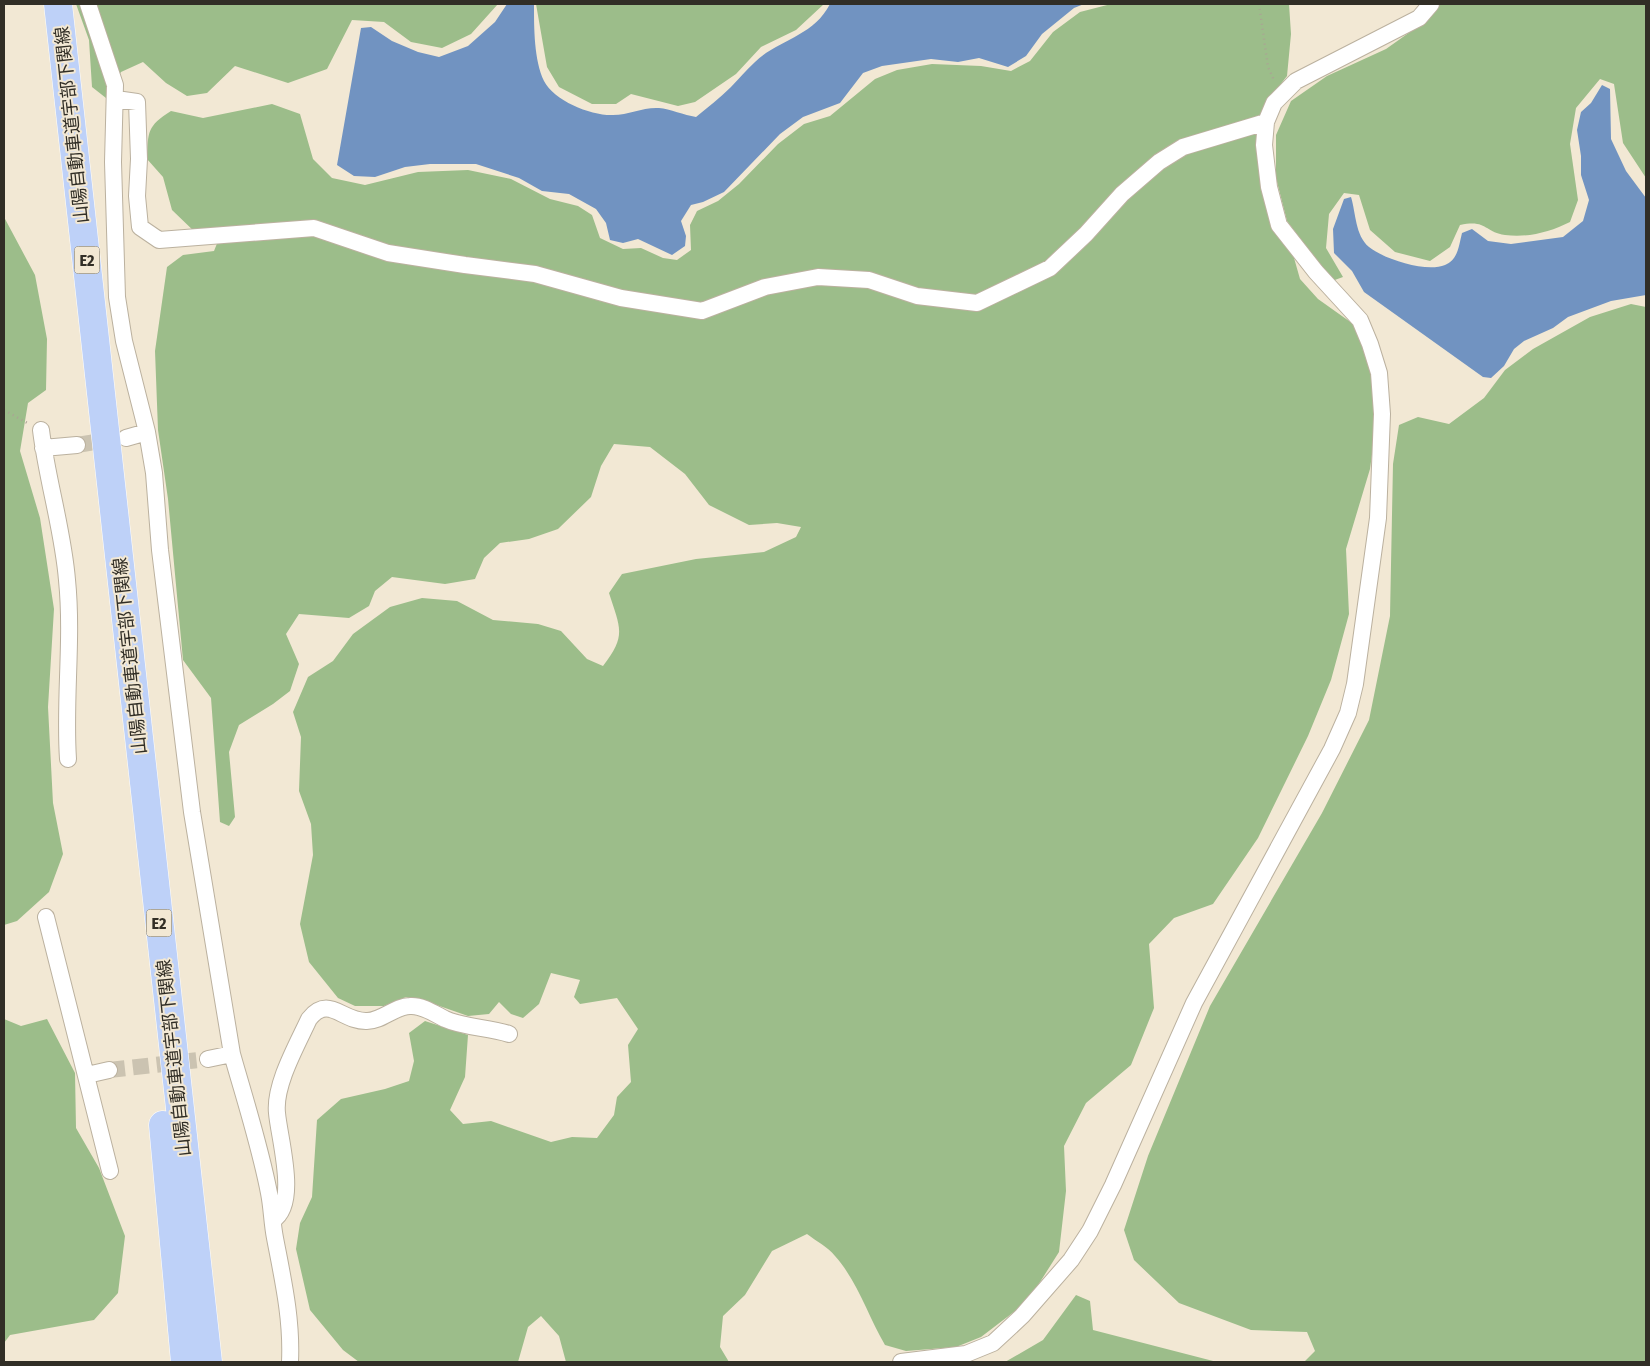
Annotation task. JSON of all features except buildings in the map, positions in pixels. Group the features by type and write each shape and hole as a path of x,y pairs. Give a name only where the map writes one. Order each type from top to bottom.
{"highway":[{"name":"山陽自動車道宇部下関線","path":"58,4 114,516 193,1331 185,1362"},
{"name":"山陽自動車道宇部下関線","path":"193,1331 208,1362"}],"street":[{"path":"88,4 108,59 115,85 113,162 117,297 124,341 154,473 160,550 192,812 232,1054 259,1149 288,1304 290,1362"},
{"path":"901,1362 966,1354 993,1342 1022,1316 1071,1260 1090,1231 1113,1185 1194,1003 1332,749 1348,713 1355,684 1378,518 1382,414 1378,373 1370,344 1360,320 1316,272 1280,225 1269,187 1264,145 1266,122 1274,103 1280,95 1296,82 1419,18 1431,4"},
{"path":"116,99 137,102 139,159 137,196 140,227 158,240 314,228 388,252 535,274 621,298 702,311 766,287 818,277 868,280 918,296 977,303 1050,268 1122,194 1167,157 1183,147 1266,122"},
{"path":"41,430 67,578 70,624 66,729 68,759"},
{"path":"126,438 146,432"},
{"path":"43,448 77,445"},
{"path":"46,917 110,1171"},
{"path":"273,1220 284,1206 286,1198 285,1170 276,1111 278,1092 309,1019 316,1010 324,1008 354,1020 368,1022 410,1006 423,1008 448,1021 495,1029 509,1034"},
{"path":"208,1058 232,1054"},
{"path":"86,1075 109,1070"}],"path":[{"path":"1259,4 1268,67 1280,95"},
{"path":"4,410 41,430"}],"green space":[{"path":"76,4 498,4 471,34 442,48 411,42 384,22 352,20 327,69 288,83 235,66 207,93 187,96 166,83 143,62 121,72 106,98 92,87 89,40"},
{"path":"536,4 824,4 796,30 761,47 736,74 695,102 678,106 631,94 616,104 592,104 559,87 547,67"},
{"path":"1111,4 1289,4 1291,34 1287,76 1267,102 1258,131 1300,279 1318,299 1356,326 1380,396 1370,469 1346,549 1349,614 1331,680 1308,736 1258,838 1213,904 1174,918 1149,944 1154,1008 1131,1065 1086,1103 1064,1146 1066,1191 1059,1252 1028,1301 981,1337 956,1347 906,1351 885,1345 843,1266 829,1250 807,1234 772,1251 745,1295 723,1316 720,1347 729,1362 566,1362 559,1336 541,1316 528,1327 518,1362 359,1362 343,1350 310,1310 296,1249 300,1223 312,1197 317,1120 341,1099 385,1089 409,1081 414,1061 409,1033 425,1021 468,1035 465,1077 450,1110 463,1124 491,1121 551,1142 572,1137 597,1138 614,1115 617,1097 631,1082 628,1045 638,1029 617,998 580,1004 574,997 580,980 551,973 539,1004 523,1018 511,1014 499,1002 489,1014 468,1016 431,1003 406,997 384,1006 355,1006 338,998 309,962 300,924 313,855 311,824 299,791 301,737 293,712 308,677 333,661 353,634 390,607 422,598 457,601 493,620 538,624 561,631 587,659 603,666 616,646 618,639 618,623 609,593 622,574 696,559 764,552 796,537 801,527 777,523 749,525 709,505 685,474 650,447 614,444 601,466 591,497 558,529 529,539 500,543 484,558 475,579 445,584 392,577 375,591 369,606 349,618 299,614 286,634 299,664 290,691 239,725 229,752 235,817 229,826 220,822 211,698 183,660 168,499 158,430 155,351 167,267 183,255 214,251 220,236 198,235 172,210 163,177 147,159 150,130 157,121 171,111 203,118 272,104 300,114 313,159 332,178 365,185 418,172 468,170 511,179 550,199 578,206 592,215 600,238 623,249 641,248 663,258 677,260 691,250 690,225 697,211 718,201 739,184 778,144 804,124 830,116 875,79 897,70 932,64 981,66 1011,71 1030,61 1053,32 1080,12"},
{"path":"1439,4 1646,4 1646,178 1623,143 1614,84 1600,79 1576,108 1570,144 1578,200 1570,222 1555,229 1522,236 1505,235 1481,225 1460,225 1450,247 1430,261 1395,252 1370,230 1359,195 1344,193 1329,214 1326,248 1343,277 1332,281 1287,221 1276,178 1276,135 1291,101 1327,76 1386,49 1427,20"},
{"path":"4,217 35,275 47,339 46,390 28,403 20,451 40,518 54,609 48,707 53,803 63,854 49,892 17,921 4,925"},
{"path":"1631,304 1646,307 1646,1362 1304,1362 1315,1351 1307,1332 1251,1330 1179,1303 1134,1260 1124,1230 1148,1156 1210,1006 1322,813 1369,720 1390,616 1393,464 1399,425 1418,417 1449,424 1484,398 1505,370 1533,349 1590,317"},
{"path":"4,1019 21,1026 47,1019 75,1073 76,1128 99,1168 125,1236 118,1293 94,1320 10,1335 4,1343"},
{"path":"1076,1295 1090,1301 1093,1330 1217,1362 1005,1362 1043,1340"}],"water":[{"path":"507,4 534,5 535,44 538,64 544,81 549,88 565,101 585,110 604,115 619,115 659,108 696,117 727,91 764,54 814,24 830,4 1084,4 1074,8 1042,34 1026,56 1008,67 979,58 958,62 931,59 882,66 863,73 840,103 803,117 780,134 724,192 703,202 691,205 681,221 686,236 685,246 672,255 638,239 623,243 610,240 606,223 596,209 569,194 542,191 519,178 476,164 430,164 405,167 375,177 354,176 337,165 361,28 371,27 392,41 418,52 439,57 468,46 495,22"},
{"path":"1602,85 1610,89 1611,139 1626,171 1646,198 1646,295 1611,301 1568,317 1553,328 1524,341 1514,349 1504,366 1491,378 1483,377 1364,292 1352,271 1334,253 1333,229 1344,199 1351,197 1358,230 1364,242 1376,252 1406,264 1437,267 1449,263 1457,252 1462,233 1472,229 1488,241 1511,244 1563,237 1583,221 1589,200 1581,175 1581,156 1577,130 1581,112 1591,103"}],"tunnel":[{"path":"77,445 114,439"},
{"path":"109,1070 208,1059"}]}
